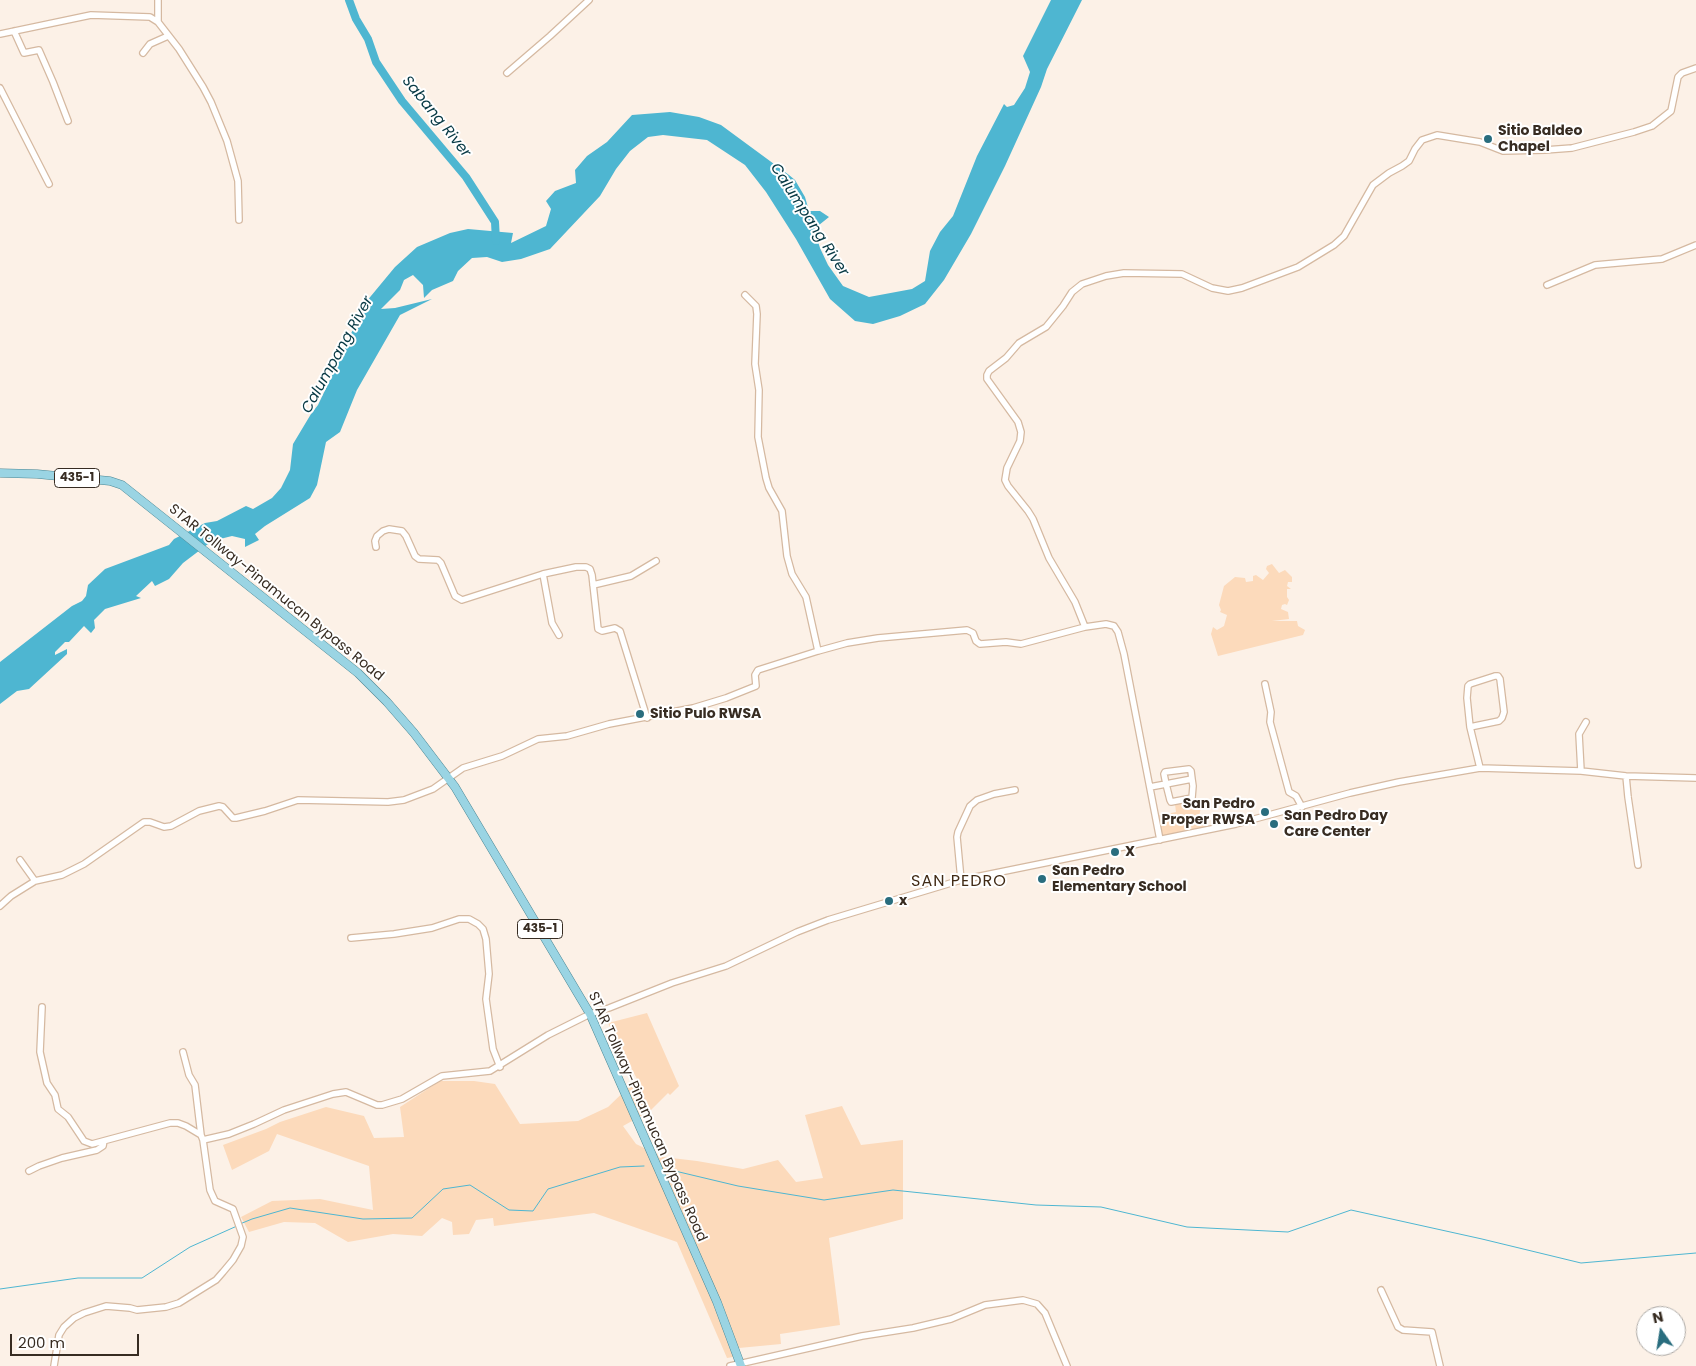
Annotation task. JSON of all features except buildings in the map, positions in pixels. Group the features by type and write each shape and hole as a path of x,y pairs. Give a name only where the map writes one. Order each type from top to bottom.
{"main road":[{"name":"STAR Tollway-Pinamucan Bypass Road","path":"0,473 37,474 122,485 358,673 404,721 449,778 516,887 590,1014 717,1302 740,1365"}],"street":[{"path":"158,0 158,22"},
{"path":"507,73 589,0"},
{"path":"0,34 91,15 150,17 158,22 180,50 211,102 227,141 238,181 239,220"},
{"path":"14,31 24,53 39,50 68,121"},
{"path":"143,53 150,44 168,36"},
{"path":"1085,627 1075,602 1049,558 1033,518 1008,486 1006,468 1020,442 1021,432 1018,422 987,379 989,371 1006,358 1019,343 1046,327 1072,292 1082,284 1106,276 1124,273 1182,274 1212,288 1228,290 1242,288 1298,267 1334,245 1344,236 1373,185 1409,160 1422,140 1437,135 1480,142 1503,151 1545,150 1572,148 1634,132 1652,126 1671,111 1678,77 1682,73 1696,68"},
{"path":"0,88 50,184"},
{"path":"1547,285 1595,265 1662,259 1696,245"},
{"path":"745,294 756,306 757,314 755,364 759,390 758,437 766,478 769,488 782,511 789,565 792,574 806,597 818,651"},
{"path":"376,547 375,541 377,536 383,531 389,529 402,531 415,556 419,559 438,560 441,563 455,596 462,600 543,574 576,566 590,569 598,629 602,631 615,628 620,631 647,718"},
{"path":"593,585 630,576 656,561"},
{"path":"543,574 552,623 559,636"},
{"path":"0,906 35,881 62,875 84,864 147,821 171,826 200,811 219,806 223,807 233,818 236,818 298,800 388,802 404,800 433,789 470,765 502,756 538,740 567,736 609,724 693,708 733,696 756,686 755,675 758,670 818,651 878,638 967,630 973,633 976,641 980,644 1006,642 1021,644 1085,627 1106,624 1114,626 1118,632 1124,654 1160,840"},
{"path":"1470,727 1502,718 1504,712 1498,676 1468,686 1467,698 1470,727 1480,768"},
{"path":"1265,684 1271,712 1270,722 1289,792 1296,796 1302,807"},
{"path":"1582,771 1580,734 1586,722"},
{"path":"42,1007 40,1052 46,1083 55,1095 58,1109 68,1117 84,1141 88,1144 104,1141 170,1123 178,1123 202,1137 237,1130 284,1110 333,1094 346,1092 377,1105 382,1105 402,1099 442,1076 484,1073 500,1067 548,1035 590,1014 672,983 726,966 797,932 828,920 961,880 1236,824 1399,782 1480,768 1582,771 1626,776 1696,778"},
{"path":"1189,769 1192,779 1192,798 1171,802 1165,772 1189,769"},
{"path":"1626,776 1638,865"},
{"path":"1150,787 1192,779"},
{"path":"961,880 957,837 970,806 977,800 994,794 1016,790"},
{"path":"20,860 35,881"},
{"path":"351,938 432,928 459,919 469,919 478,924 486,939 489,974 486,994 490,1033 493,1049 500,1067"},
{"path":"54,1366 59,1335 74,1318 106,1306 136,1310 166,1307 179,1303 216,1280 233,1260 241,1246 242,1232 233,1209 215,1201 210,1190 194,1086 183,1052"},
{"path":"29,1171 62,1158 97,1150 103,1146 104,1141"},
{"path":"1380,1290 1400,1328 1418,1332 1432,1332 1440,1366"},
{"path":"730,1366 862,1336 932,1324 957,1318 978,1307 1023,1300 1038,1304 1045,1313 1067,1366"}],"shaded area":[{"path":"1272,564 1279,573 1285,570 1292,577 1292,582 1288,582 1287,586 1291,589 1287,589 1289,600 1287,605 1282,605 1281,609 1288,612 1289,619 1272,621 1297,621 1298,626 1305,630 1303,635 1218,656 1211,634 1213,627 1217,630 1224,626 1227,615 1220,612 1219,605 1224,586 1235,577 1245,578 1246,582 1253,581 1253,576 1256,575 1263,580 1269,573 1266,569 1267,566"},
{"path":"1201,799 1199,816 1206,816 1207,828 1192,831 1191,826 1185,827 1186,833 1160,838 1156,816 1176,812 1175,804"},
{"path":"647,1013 679,1086 670,1095 668,1093 650,1111 623,1126 636,1144 663,1157 743,1169 778,1160 796,1182 823,1178 805,1115 842,1106 861,1145 903,1140 903,1219 829,1238 840,1325 780,1334 781,1344 739,1348 739,1356 727,1358 677,1242 594,1213 494,1226 493,1218 476,1220 469,1234 453,1235 452,1222 442,1218 422,1236 393,1234 348,1242 315,1223 284,1222 249,1232 241,1217 272,1201 320,1199 373,1210 369,1166 277,1134 269,1151 232,1170 223,1145 280,1122 326,1107 364,1116 374,1138 404,1137 400,1107 440,1081 474,1081 495,1084 520,1124 578,1121 608,1107 637,1079 608,1023"}],"water":[{"name":"Calumpang River","path":"1051,0 1082,0 1047,69 1041,87 1005,166 971,234 944,280 925,304 900,316 873,324 855,321 830,299 796,239 766,192 745,165 707,140 663,135 648,137 630,151 616,169 600,196 550,249 521,259 502,262 487,257 472,258 458,271 453,281 432,290 424,298 423,285 413,275 404,280 400,290 381,309 395,308 432,299 400,315 357,390 340,432 326,442 317,485 310,498 255,534 259,540 245,547 245,539 232,536 212,541 183,563 169,579 155,586 152,581 136,596 141,598 105,609 94,620 95,628 91,633 84,626 69,642 65,642 55,652 55,655 67,649 67,654 29,689 17,691 0,704 0,662 72,606 82,601 86,596 88,585 105,569 169,545 174,539 205,523 217,521 246,506 253,509 272,498 281,488 290,470 293,444 318,405 343,355 347,342 366,302 395,267 417,247 450,233 468,229 513,233 511,243 546,226 551,209 546,201 555,191 576,183 575,170 587,156 607,142 632,115 670,112 699,117 721,125 789,175 795,180 805,197 809,211 820,211 829,217 814,229 828,265 843,286 869,297 912,289 925,281 930,251 940,232 953,216 977,156 1004,104 1007,107 1014,105 1025,88 1030,72 1023,56"}],"waterway":[{"name":"Sabang River","path":"349,0 356,19 368,39 376,62 402,101 466,177 495,222 496,241"},
{"path":"240,1224 290,1208 363,1219 412,1218 443,1189 470,1185 509,1210 533,1211 548,1189 620,1167 644,1166"},
{"path":"675,1171 738,1186 824,1200 893,1190 1036,1205 1101,1207 1187,1227 1288,1232 1351,1210 1581,1263 1696,1253"},
{"path":"0,1289 78,1278 142,1278 190,1247 237,1226"}],"place":[{"name":"Sitio Baldeo Chapel","path":"1488,139"},
{"name":"Sitio Pulo RWSA","path":"640,714"},
{"name":"San Pedro Proper RWSA","path":"1265,812"},
{"name":"San Pedro Day Care Center","path":"1274,824"},
{"name":"X","path":"1115,852"},
{"name":"San Pedro Elementary School","path":"1042,879"},
{"name":"x","path":"889,901"}],"district":[{"name":"SAN PEDRO","path":"959,882"}]}
